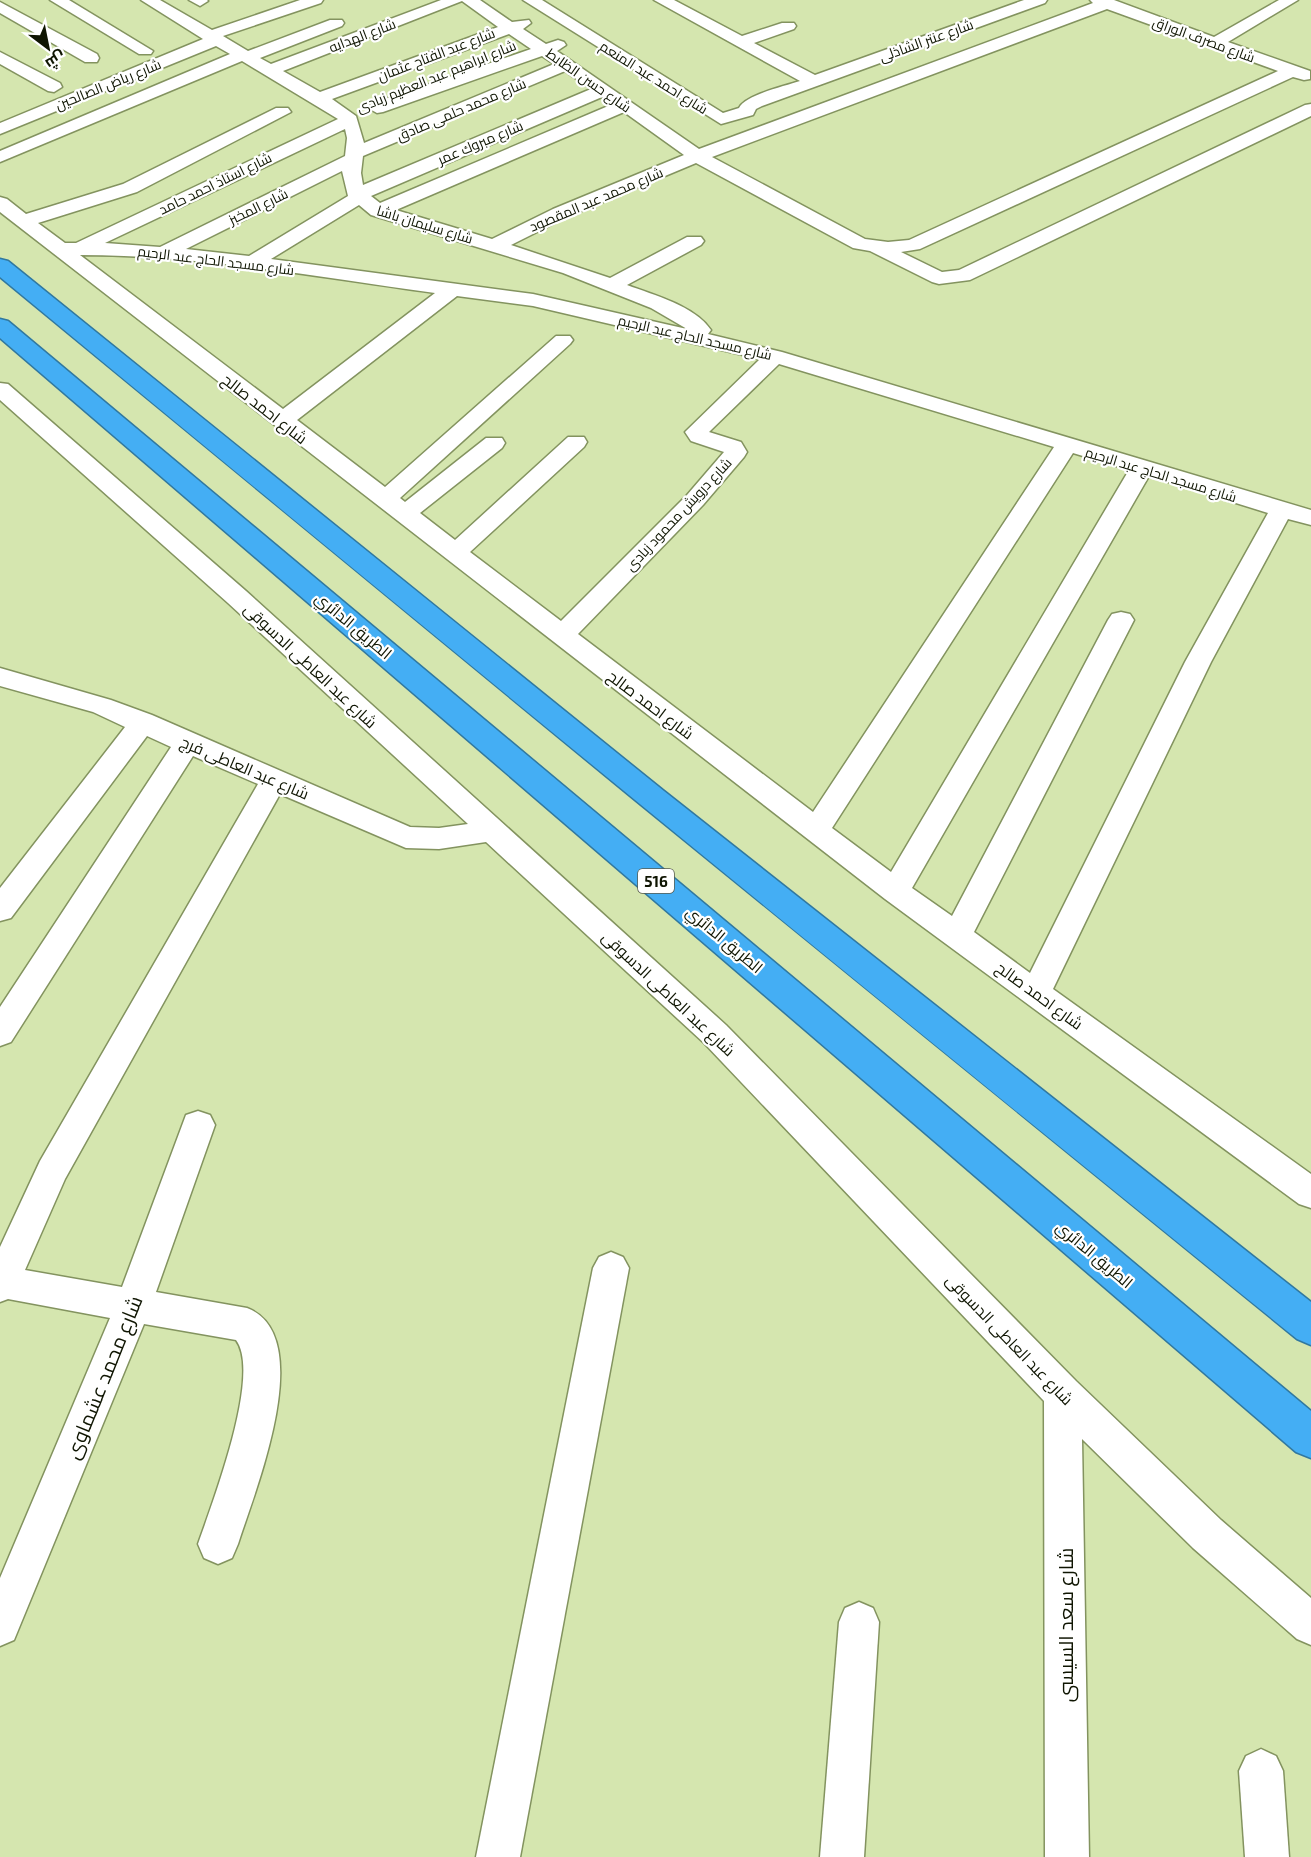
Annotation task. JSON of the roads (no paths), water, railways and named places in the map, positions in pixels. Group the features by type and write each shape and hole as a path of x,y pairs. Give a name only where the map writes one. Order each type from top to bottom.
{"highway":[{"path":"0,266 331,538 1311,1326"},
{"name":"الطريق الدائري","path":"0,326 1311,1438"}],"street":[{"path":"58,0 145,51"},
{"path":"149,0 320,98 346,117"},
{"path":"206,34 269,0"},
{"path":"206,34 315,0"},
{"name":"شارع الهدايه","path":"270,70 455,0"},
{"name":"شارع احمد عبد المنعم","path":"531,0 721,118 747,111 751,104 813,81"},
{"path":"662,0 813,81"},
{"name":"شارع عنتر الشاذلى","path":"813,81 1038,0"},
{"path":"1125,9 1141,0"},
{"path":"1216,42 1290,0"},
{"name":"شارع حسن الظابط","path":"474,3 502,2"},
{"name":"شارع مصرف الوراق","path":"1103,2 1311,77"},
{"name":"شارع محمد عبد المقصود","path":"496,245 560,213 697,156 1103,2"},
{"name":"شارع حسن الظابط","path":"474,3 567,64 697,156 860,244 876,247"},
{"path":"984,4 1005,12"},
{"path":"0,7 91,58"},
{"name":"شارع عبد الفتاح عثمان","path":"320,98 509,26 555,15"},
{"path":"0,157 245,56 355,16"},
{"path":"740,42 788,26"},
{"name":"شارع رياض الصالحين","path":"0,129 206,34"},
{"path":"377,108 544,49 589,36"},
{"name":"شارع ابراهيم عبد العظيم زبادى","path":"346,117 529,39"},
{"path":"0,57 54,87"},
{"name":"شارع محمد حلمى صادق","path":"354,156 567,64"},
{"path":"876,247 913,245 1292,71"},
{"name":"شارع مبروك عمر","path":"252,262 358,196 604,90"},
{"path":"378,211 626,105"},
{"path":"876,247 939,278 963,276 1311,109"},
{"path":"24,221 129,188 282,112"},
{"path":"741,113 770,128"},
{"name":"شارع سليمان باشا","path":"346,117 357,137 351,182 358,196 378,211 496,245 612,285 685,318 716,341"},
{"name":"شارع استاذ احمد حامد","path":"70,248 346,117"},
{"path":"667,135 721,118"},
{"name":"شارع المخبز","path":"163,253 354,156"},
{"name":"شارع احمد صالح","path":"0,203 24,221 70,248 282,421 393,508 895,891 1311,1192"},
{"path":"612,285 694,241"},
{"name":"شارع مسجد الحاج عبد الرحيم","path":"70,248 163,253 252,262 533,300 775,356 1066,446 1311,518"},
{"path":"282,421 453,289"},
{"path":"393,508 562,340"},
{"name":"شارع درويش محمود زبادى","path":"561,636 695,500 736,452 734,448 699,436 696,432 775,356"},
{"name":"شارع عبد العاطى الدسوقى","path":"0,389 237,597 715,1034 1063,1394 1207,1534 1311,1625"},
{"path":"454,554 576,442"},
{"path":"393,508 494,443"},
{"path":"816,830 1066,446"},
{"path":"895,891 1142,468"},
{"path":"1036,992 1198,662 1281,510"},
{"path":"957,935 1121,620"},
{"name":"شارع عبد العاطى فرج","path":"4,683 102,706 406,837 429,841 452,839 491,830"},
{"path":"0,910 143,722"},
{"path":"0,1033 188,742"},
{"path":"218,1544 249,1447 260,1387 261,1346 247,1325 134,1304 1,1284 52,1171 275,779"},
{"name":"شارع محمد عشماوى","path":"0,1626 134,1304 198,1125"},
{"path":"498,1857 611,1268"},
{"name":"شارع سعد السيسى","path":"1063,1394 1066,1857"},
{"path":"842,1857 859,1622"},
{"path":"1261,1771 1267,1857"}]}
